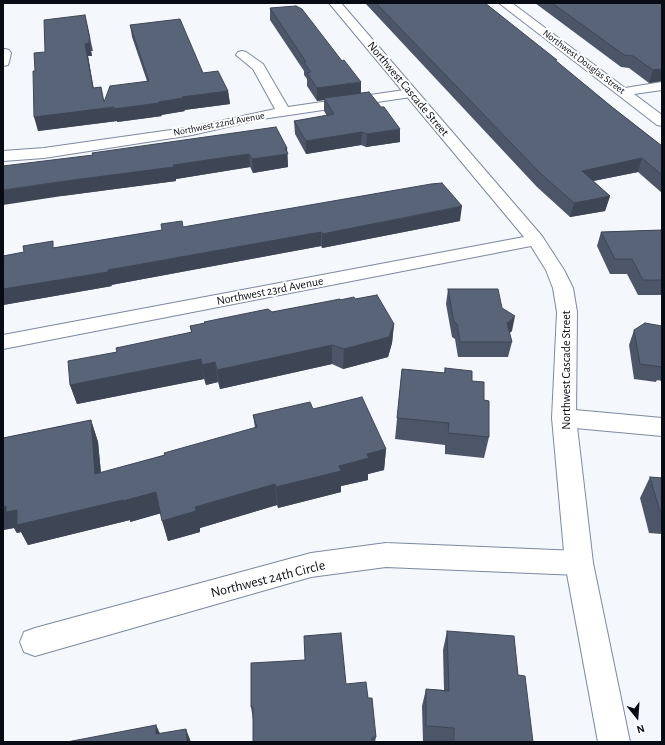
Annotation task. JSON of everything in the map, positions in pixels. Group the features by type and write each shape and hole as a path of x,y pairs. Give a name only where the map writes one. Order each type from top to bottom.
{"street":[{"name":"Northwest Cascade Street","path":"335,3 536,240 558,276 563,288 567,312 564,418 579,563 614,742"},
{"name":"Northwest Douglas Street","path":"505,3 662,122"},
{"path":"242,55 258,67 284,112"},
{"path":"623,92 662,86"},
{"name":"Northwest 22nd Avenue","path":"3,156 44,153 192,131 284,112 411,93"},
{"name":"Northwest 23rd Avenue","path":"3,342 536,240"},
{"path":"564,418 662,427"},
{"name":"Northwest 24th Circle","path":"35,642 318,564 386,555 579,563"}],"building":[{"path":"376,3 485,3 662,146 662,175 642,158 582,171 610,196 574,203 540,173"},
{"path":"552,3 662,3 662,69 653,70 633,56 624,55"},
{"path":"296,6 302,9 342,61 344,60 361,82 317,88 307,73 311,72 304,63 306,62 270,8"},
{"path":"85,15 90,39 89,43 85,44 93,88 101,87 104,102 110,86 149,81 130,25 180,19 203,73 218,71 228,91 182,97 183,98 159,103 34,117 34,53 45,52 44,20"},
{"path":"369,92 381,107 384,107 400,129 367,134 362,132 306,141 294,121 334,114 324,98"},
{"path":"276,127 287,148 285,148 288,154 252,159 249,154 173,165 174,167 3,190 3,166 93,155 92,153"},
{"path":"442,183 462,206 322,234 321,232 108,270 108,272 3,289 3,256 24,252 23,246 53,241 53,248 162,230 161,224 182,221 183,227"},
{"path":"662,230 662,280 643,280 632,259 615,259 601,232"},
{"path":"448,289 498,289 502,308 515,316 507,323 512,342 460,342 457,324 454,322"},
{"path":"377,295 394,324 389,337 344,349 332,345 217,370 215,362 202,365 201,359 70,385 68,361 117,352 116,348 192,332 190,326 205,323 204,322 268,309 272,312 340,299 354,297 355,299"},
{"path":"645,323 662,326 662,367 640,364 634,330"},
{"path":"445,368 472,371 472,381 484,382 484,400 489,401 489,437 448,433 449,423 397,418 402,369 445,373"},
{"path":"362,397 386,449 367,454 369,458 339,466 341,471 276,487 275,484 195,507 196,511 162,521 156,492 17,525 17,510 6,512 6,506 3,507 3,438 91,420 95,474 165,455 164,453 257,427 253,415 310,402 313,409"},
{"path":"650,477 662,478 662,513 660,512"},
{"path":"447,631 514,636 518,675 525,676 533,742 454,742 454,728 426,726 426,689 449,691"},
{"path":"341,633 346,684 366,682 368,698 372,698 376,737 372,738 372,742 253,742 251,663 305,660 304,636"},
{"path":"156,725 156,734 186,729 187,742 67,742"}]}
